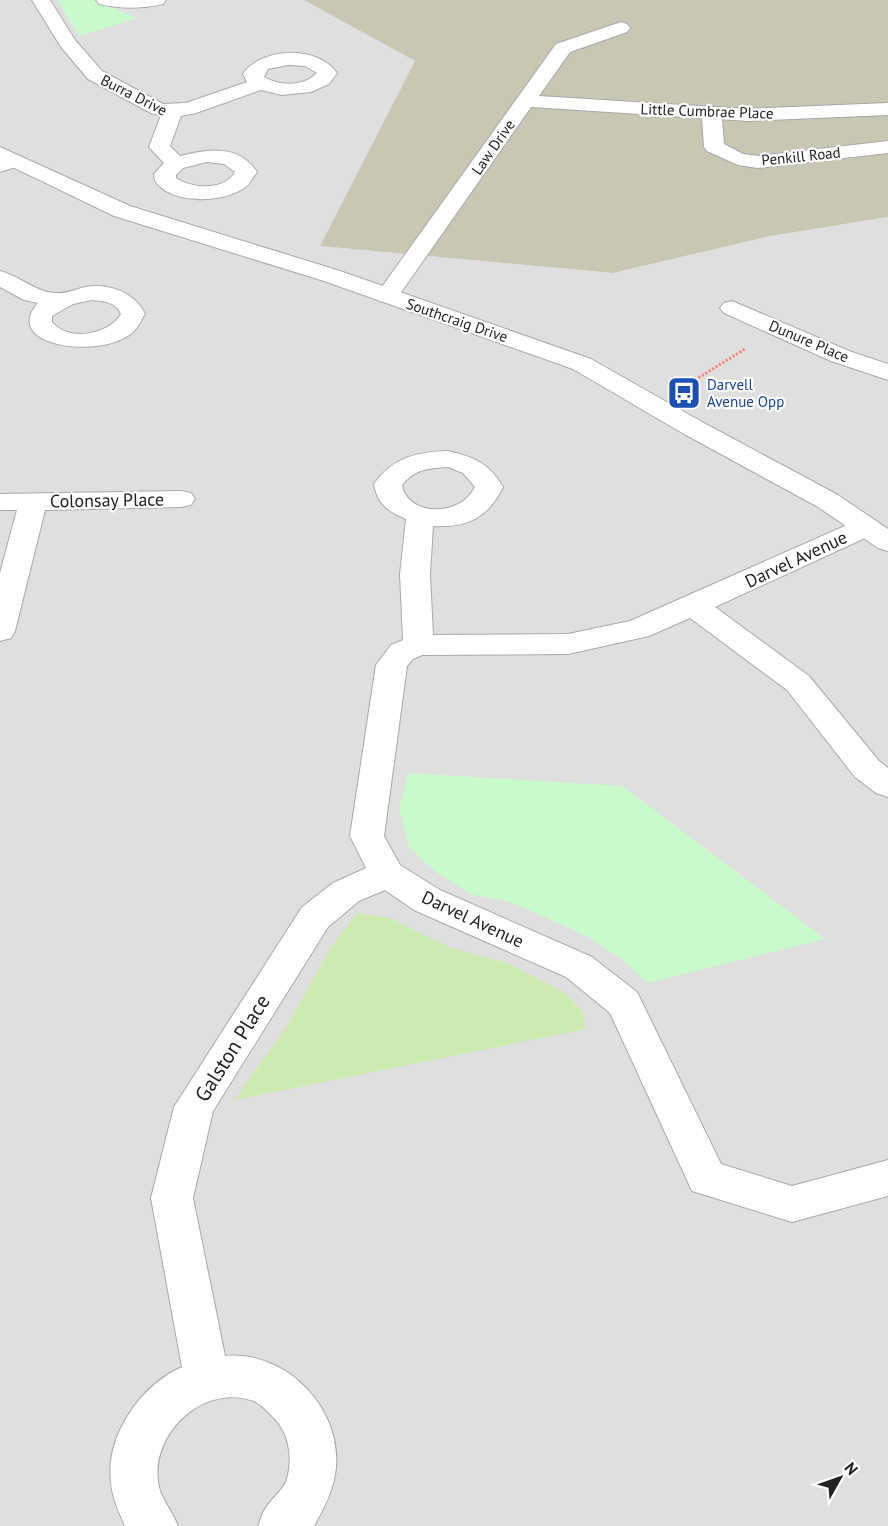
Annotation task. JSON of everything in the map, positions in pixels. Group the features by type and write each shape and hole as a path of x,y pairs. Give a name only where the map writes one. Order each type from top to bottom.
{"street":[{"name":"Burra Drive","path":"41,0 68,43 95,75 158,109 173,111 159,147 176,163"},
{"path":"105,0 126,4 157,0"},
{"name":"Law Drive","path":"387,296 563,48 621,28"},
{"path":"173,111 189,110 260,84"},
{"name":"Little Cumbrae Place","path":"525,101 747,115 888,109"},
{"name":"Penkill Road","path":"712,113 714,147 738,159 758,162 888,147"},
{"name":"Southcraig Drive","path":"5,160 122,211 387,296 582,364 828,501 877,535"},
{"path":"0,278 32,295 59,301"},
{"name":"Dunure Place","path":"732,308 840,356 888,372"},
{"name":"Colonsay Place","path":"0,502 181,499"},
{"name":"Colonsay Place","path":"0,631 33,501"},
{"path":"418,645 415,574 420,516"},
{"name":"Darvel Avenue","path":"877,535 638,629 568,644 418,645 402,652 392,665 367,836 387,874 427,900 579,967 624,1004 707,1178 792,1204 888,1178"},
{"path":"693,606 798,683 867,769 888,784"},
{"name":"Galston Place","path":"207,1379 172,1198 194,1107 315,917 346,892 387,874"},
{"path":"154,1526 144,1516 134,1489 133,1461 141,1433 158,1409 181,1390 207,1379 236,1376 265,1382 288,1398 305,1421 312,1449 310,1479 298,1508 282,1526"}],"path":[{"path":"654,406 778,328"}],"shaded area":[{"path":"0,0 304,0 415,61 321,246 613,273 770,236 888,217 888,1526 0,1526"},
{"path":"304,0 888,0 888,217 770,236 613,273 320,246 415,61"}],"green space":[{"path":"57,0 93,0 137,18 79,36"},
{"path":"409,773 622,786 825,939 647,983 623,960 586,936 513,903 470,894 433,870 409,847 399,808"},
{"path":"357,913 389,918 451,948 507,963 565,993 583,1012 585,1029 234,1100 289,1023 329,950"}],"place":[{"name":"Darvell Avenue Opp","path":"684,393"}]}
